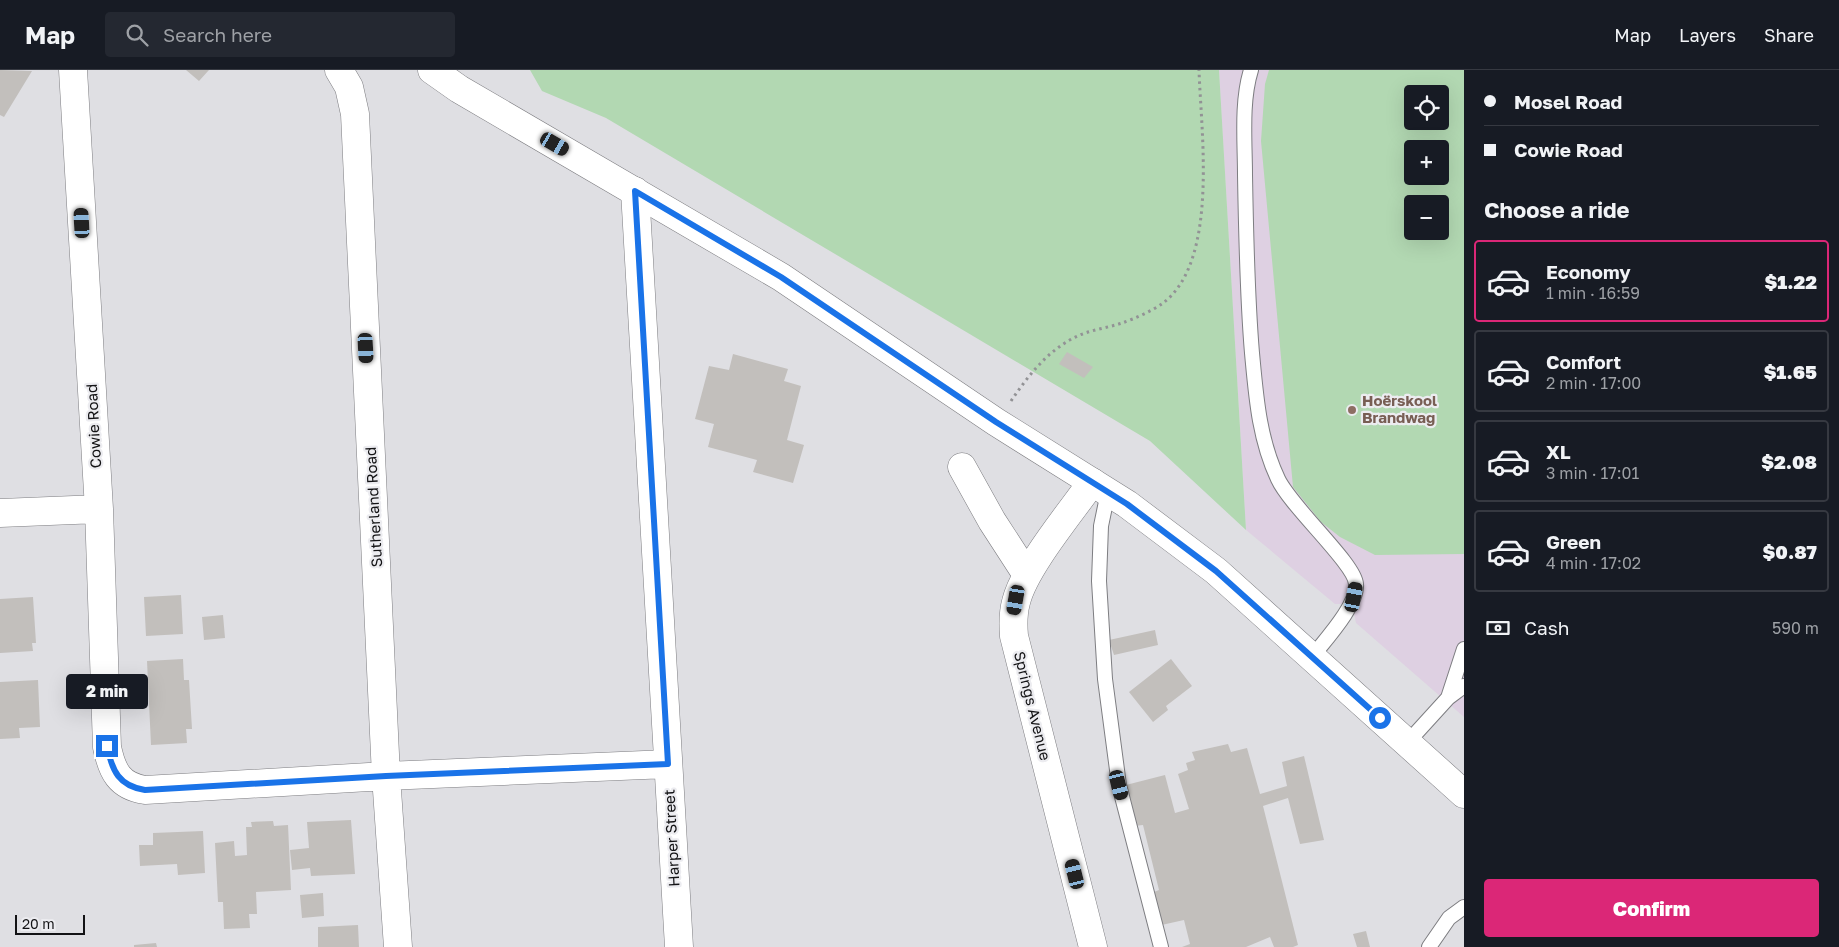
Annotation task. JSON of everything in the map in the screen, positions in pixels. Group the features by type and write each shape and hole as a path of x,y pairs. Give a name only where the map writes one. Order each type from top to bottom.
{"street":[{"name":"Cowie Road","path":"73,70 99,509 107,746 111,766 120,780 128,786 145,790 386,776"},
{"name":"Sutherland Road","path":"339,70 349,87 355,114 386,776 398,947"},
{"path":"432,70 459,89 781,277 996,422 1100,487 1171,536 1216,571 1464,794"},
{"name":"Harper Street","path":"635,191 679,947"},
{"path":"962,467 992,521 1027,575"},
{"name":"Springs Avenue","path":"1093,947 1014,636 1013,616 1016,600 1027,575 1100,487"},
{"path":"0,512 99,509"},
{"path":"386,776 668,764"}],"lane":[{"path":"1248,74 1245,182 1248,305 1257,405 1264,441 1278,478 1289,498 1350,567 1357,585 1354,597 1337,625 1312,657"},
{"path":"1100,487 1101,526 1098,580 1105,679 1119,785 1161,947"},
{"path":"1448,698 1464,649"},
{"path":"1407,742 1448,698 1464,686"},
{"path":"1429,947 1449,918 1464,907"}],"path":[{"path":"996,422 1019,389 1055,349 1086,332 1122,323 1163,303 1184,278 1191,263 1200,232 1203,196 1199,70"}],"shaded area":[{"name":"Hoërskool Brandwag","path":"1219,70 1464,70 1464,717 1356,623 1354,613 1344,604 1335,604 1246,530"}],"green space":[{"path":"530,70 1219,70 1246,530 1150,441 606,118 542,91"},
{"name":"Hoërskool Brandwag","path":"1269,70 1464,70 1464,554 1375,555 1340,537 1321,522 1293,487 1261,141 1265,84"}],"building":[{"path":"0,70 32,71 4,117 0,115"},
{"path":"186,70 209,70 199,81"},
{"path":"1067,352 1093,367 1084,378 1059,364"},
{"path":"733,354 788,369 784,381 801,386 787,440 804,445 793,483 753,472 757,460 708,447 714,424 695,419 709,366 729,370"},
{"path":"181,595 183,634 146,636 144,597"},
{"path":"33,597 36,643 32,643 33,651 0,653 0,599"},
{"path":"223,615 225,638 204,640 202,617"},
{"path":"1155,630 1158,645 1114,655 1109,640"},
{"path":"183,659 184,680 189,680 192,729 186,729 187,743 151,745 147,661"},
{"path":"1171,659 1192,686 1166,706 1168,710 1153,722 1129,692"},
{"path":"38,680 40,727 19,728 20,738 0,739 0,682"},
{"path":"1228,744 1231,752 1247,748 1260,794 1287,786 1282,762 1304,756 1324,840 1300,844 1288,798 1263,806 1298,945 1293,947 1274,947 1270,937 1246,947 1182,947 1190,944 1184,920 1157,926 1149,894 1159,890 1143,825 1134,826 1122,786 1165,775 1175,813 1189,809 1178,774 1188,770 1186,763 1195,760 1192,752"},
{"path":"351,820 355,874 311,876 310,868 292,870 290,850 309,848 307,822"},
{"path":"273,821 274,826 288,825 291,890 256,892 257,914 249,914 250,928 224,929 223,902 218,902 215,843 234,841 235,856 247,855 246,827 252,827 251,822"},
{"path":"203,831 205,873 178,875 177,864 140,866 139,845 153,845 153,833"},
{"path":"323,893 324,916 302,918 300,895"},
{"path":"358,925 359,947 318,947 318,927"},
{"path":"1366,931 1370,947 1357,947 1353,934"},
{"path":"156,943 157,947 134,947 134,945"}],"place":[{"name":"Hoërskool Brandwag","path":"1352,410"}],"route":[{"path":"107,746 111,766 120,780 128,786 145,790 386,776 668,764 635,191 781,277 996,422 1127,504 1216,571 1380,718"}]}
